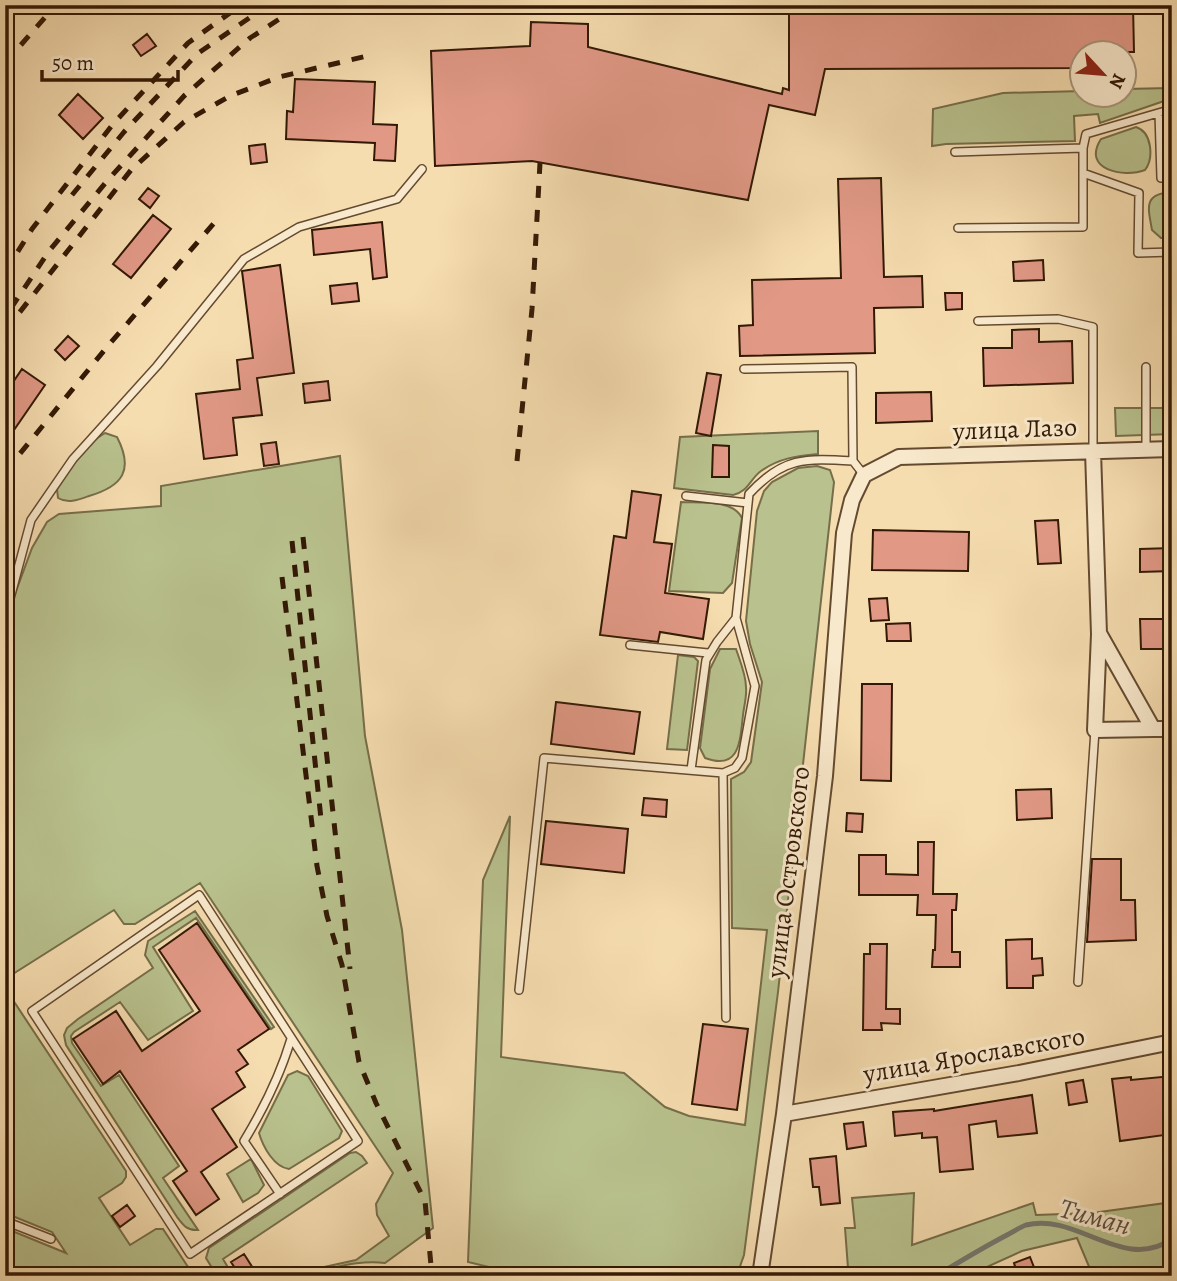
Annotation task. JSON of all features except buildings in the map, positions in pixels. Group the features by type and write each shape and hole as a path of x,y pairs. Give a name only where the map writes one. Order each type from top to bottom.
{"street":[{"name":"улица Лазо","path":"864,475 899,457 1172,449"},
{"path":"1093,451 1099,634 1095,730 1172,729"},
{"name":"улица Островского","path":"760,1276 784,1114 825,776 844,533 852,500 864,475"},
{"path":"1099,634 1153,729"},
{"name":"улица Ярославского","path":"784,1114 1019,1073 1172,1042"}],"lane":[{"path":"958,228 1083,227 1083,148 1086,134 1172,109"},
{"path":"1159,113 1161,178 1172,177"},
{"path":"955,152 1083,148"},
{"path":"5,617 31,520 73,460 157,366 244,259 299,227 397,199 422,169"},
{"path":"1083,173 1139,193 1138,253 1172,252"},
{"path":"978,321 1058,318 1093,327 1093,451"},
{"path":"744,369 852,367 853,461 864,475"},
{"path":"1146,367 1146,450"},
{"path":"519,990 544,758 723,773 735,768 742,758 755,686 736,618 749,494 762,480 790,462 818,459 853,461"},
{"path":"686,496 748,503"},
{"path":"691,770 708,653 736,618"},
{"path":"630,645 708,653"},
{"path":"1078,982 1095,730"},
{"path":"723,773 726,1018"},
{"path":"199,895 358,1141 280,1194 190,1254 32,1011 199,895"},
{"path":"280,1194 244,1141 266,1104 291,1039"},
{"path":"5,1221 51,1239"}],"green space":[{"path":"1170,88 1170,99 1100,123 1098,114 1074,116 1075,141 932,146 933,109 1003,93 1068,91 1068,108 1138,108 1138,89"},
{"path":"1136,127 1145,134 1150,146 1150,159 1145,170 1117,172 1101,165 1096,158 1096,150 1101,139"},
{"path":"1172,192 1172,238 1161,238 1152,230 1150,203 1156,196"},
{"path":"1115,408 1172,408 1172,434 1116,436"},
{"path":"818,431 818,454 781,460 761,471 746,488 733,495 674,488 680,437"},
{"path":"105,433 117,437 125,459 125,468 117,482 101,492 81,499 66,501 58,498 57,489 72,466 90,444"},
{"path":"340,456 365,736 402,930 433,1228 385,1263 360,1263 283,1276 356,1260 389,1236 377,1215 376,1204 393,1173 200,883 135,924 124,924 114,910 5,979 5,621 32,548 47,522 59,514 161,506 161,486"},
{"path":"817,466 830,470 834,482 778,992 744,1255 737,1275 526,1276 468,1262 483,880 510,816 501,1057 624,1073 665,1107 689,1116 745,1125 767,930 732,928 731,779 744,772 751,762 762,682 746,621 757,511 764,491 772,482 798,468"},
{"path":"681,502 723,505 738,512 742,518 732,583 723,593 669,591"},
{"path":"720,649 736,649 745,678 746,694 741,735 736,751 732,757 717,761 705,758 700,748 710,669"},
{"path":"678,655 694,657 698,661 687,750 667,749"},
{"path":"195,911 274,1027 271,1029 196,918 153,947 193,1011 148,1040 120,1002 71,1036 72,1043 101,1086 119,1075 179,1166 163,1178 198,1230 191,1230 177,1217 66,1045 64,1035 67,1028 78,1019 153,968 145,955 148,941"},
{"path":"5,988 126,1171 122,1183 99,1198 130,1245 156,1229 163,1229 194,1276 37,1276 5,1265 5,1228 66,1253 52,1232 5,1213"},
{"path":"297,1071 308,1076 342,1131 339,1138 289,1169 274,1160 266,1150 259,1133 288,1075"},
{"path":"356,1152 367,1163 223,1259 233,1276 217,1276 206,1258 209,1248 350,1153"},
{"path":"251,1159 264,1185 258,1193 243,1202 227,1174"},
{"path":"914,1193 912,1245 1033,1203 1036,1215 1092,1213 1166,1203 1167,1213 1172,1211 1172,1276 1171,1267 1090,1269 1077,1238 1022,1251 967,1276 871,1276 871,1269 848,1268 845,1228 855,1228 852,1198"}],"waterway":[{"name":"Тиман","path":"936,1276 1026,1225 1045,1223 1063,1226 1118,1246 1136,1249 1154,1248 1172,1239"}],"railway":[{"path":"5,63 56,5"},
{"path":"5,272 32,229 113,124 188,43 241,5"},
{"path":"72,195 124,132 197,54 268,5"},
{"path":"11,308 49,251 107,181 184,96 250,38 301,5"},
{"path":"5,331 131,170 184,122 230,96 279,77 367,56"},
{"path":"517,461 532,309 540,163"},
{"path":"5,472 107,347 215,222"},
{"path":"303,537 350,969"},
{"path":"292,541 321,819"},
{"path":"282,577 317,866 327,916 342,965 359,1062 376,1103 425,1201 432,1276"}]}
